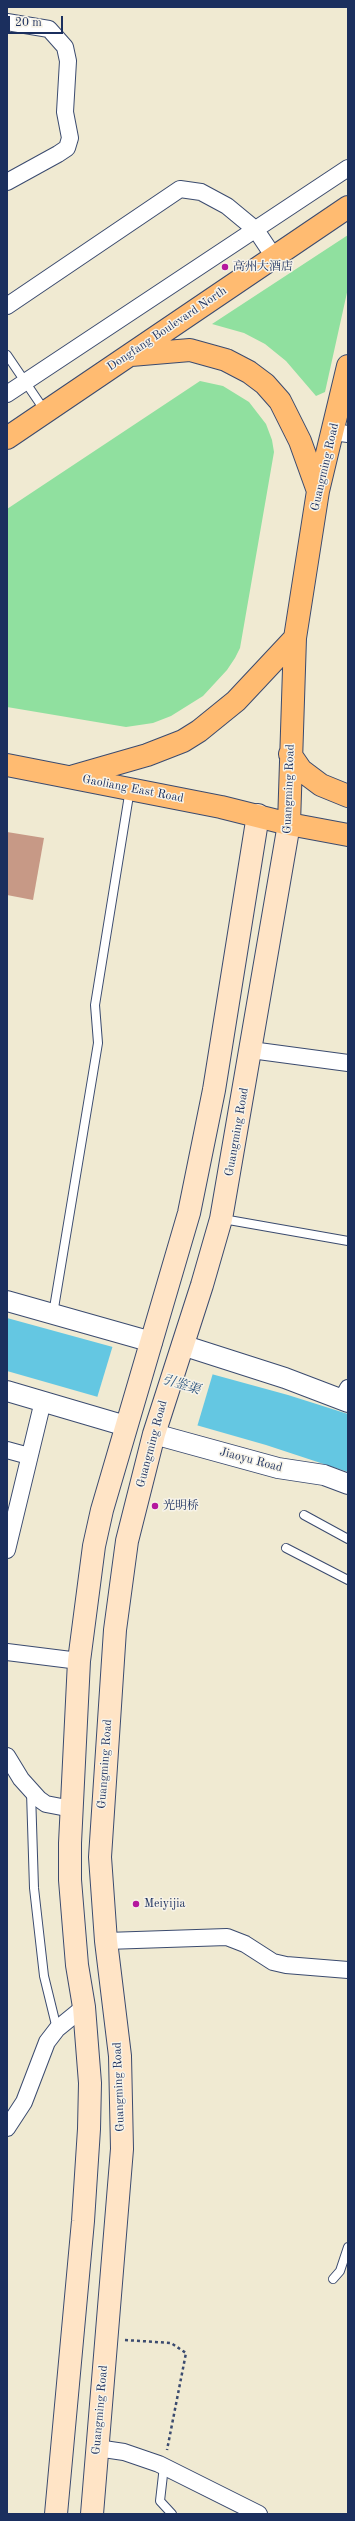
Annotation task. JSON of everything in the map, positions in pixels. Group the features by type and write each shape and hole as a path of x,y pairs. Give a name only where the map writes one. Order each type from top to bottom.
{"main road":[{"name":"Dongfang Boulevard North","path":"7,438 348,207"},
{"path":"129,355 190,350 226,360 249,372 265,384 280,401 300,441 318,491"},
{"name":"Guangming Road","path":"92,2514 122,2149 120,2056 106,1941 100,1857 115,1630 127,1542 155,1428 202,1285 221,1219 266,965 289,824 290,754 295,638 318,491 341,433 348,366"},
{"path":"71,777 147,755 183,740 199,731 236,701 295,638"},
{"path":"290,754 301,770 321,786 348,796"},
{"name":"Gaoliang East Road","path":"7,766 71,777 258,815 289,824 348,835"},
{"path":"56,2514 83,2221 89,2129 90,2083 84,2007 72,1912 70,1843 80,1661 94,1546 128,1420 189,1213 214,1090 258,815"},
{"path":"235,958 266,965"}],"street":[{"path":"7,22 49,29 65,47 68,72 65,112 70,138 67,148 7,182"},
{"path":"7,394 348,168"},
{"path":"7,306 180,189 196,190 211,197 242,218 256,230 274,257"},
{"path":"251,1050 348,1063"},
{"path":"7,1301 52,1314 150,1348"},
{"path":"179,1354 346,1397"},
{"path":"7,1391 43,1401 128,1420"},
{"path":"7,1550 11,1514 29,1456 43,1401"},
{"name":"Jiaoyu Road","path":"155,1428 278,1468 324,1475 348,1484"},
{"path":"7,1450 29,1456"},
{"path":"7,1652 80,1661"},
{"path":"7,1756 31,1792 46,1804 72,1809"},
{"path":"106,1941 227,1938 245,1944 273,1962 286,1965 348,1970"},
{"path":"7,2128 24,2102 48,2042 57,2028 84,2007"},
{"path":"97,2448 124,2452 164,2466 259,2514"}],"lane":[{"path":"7,354 46,412"},
{"path":"52,1314 98,1043 96,1005 130,789"},
{"path":"221,1219 348,1241"},
{"path":"304,1515 348,1539"},
{"path":"286,1548 348,1580"},
{"path":"31,1792 36,1904 44,1976 57,2028"},
{"path":"333,2279 340,2271 348,2247"},
{"path":"164,2466 160,2501 172,2514"}],"path":[{"path":"106,2338 171,2343 186,2353 164,2466"}],"green space":[{"path":"348,235 348,288 325,392 316,396 286,361 265,344 244,333 212,324"},
{"path":"200,381 223,386 249,402 266,424 272,440 274,452 240,648 235,658 227,670 203,696 171,716 153,723 126,727 7,707 7,509"}],"water":[{"name":"引鉴渠","path":"7,1318 288,1395 348,1414 348,1472 266,1445 7,1371"}],"pier":[{"path":"113,1345 213,1373 197,1427 97,1398"}],"building":[{"path":"7,832 44,838 33,900 7,895"}],"place":[{"name":"高州大酒店","path":"225,267"},
{"name":"光明桥","path":"155,1506"},
{"name":"Meiyijia","path":"136,1904"}]}
